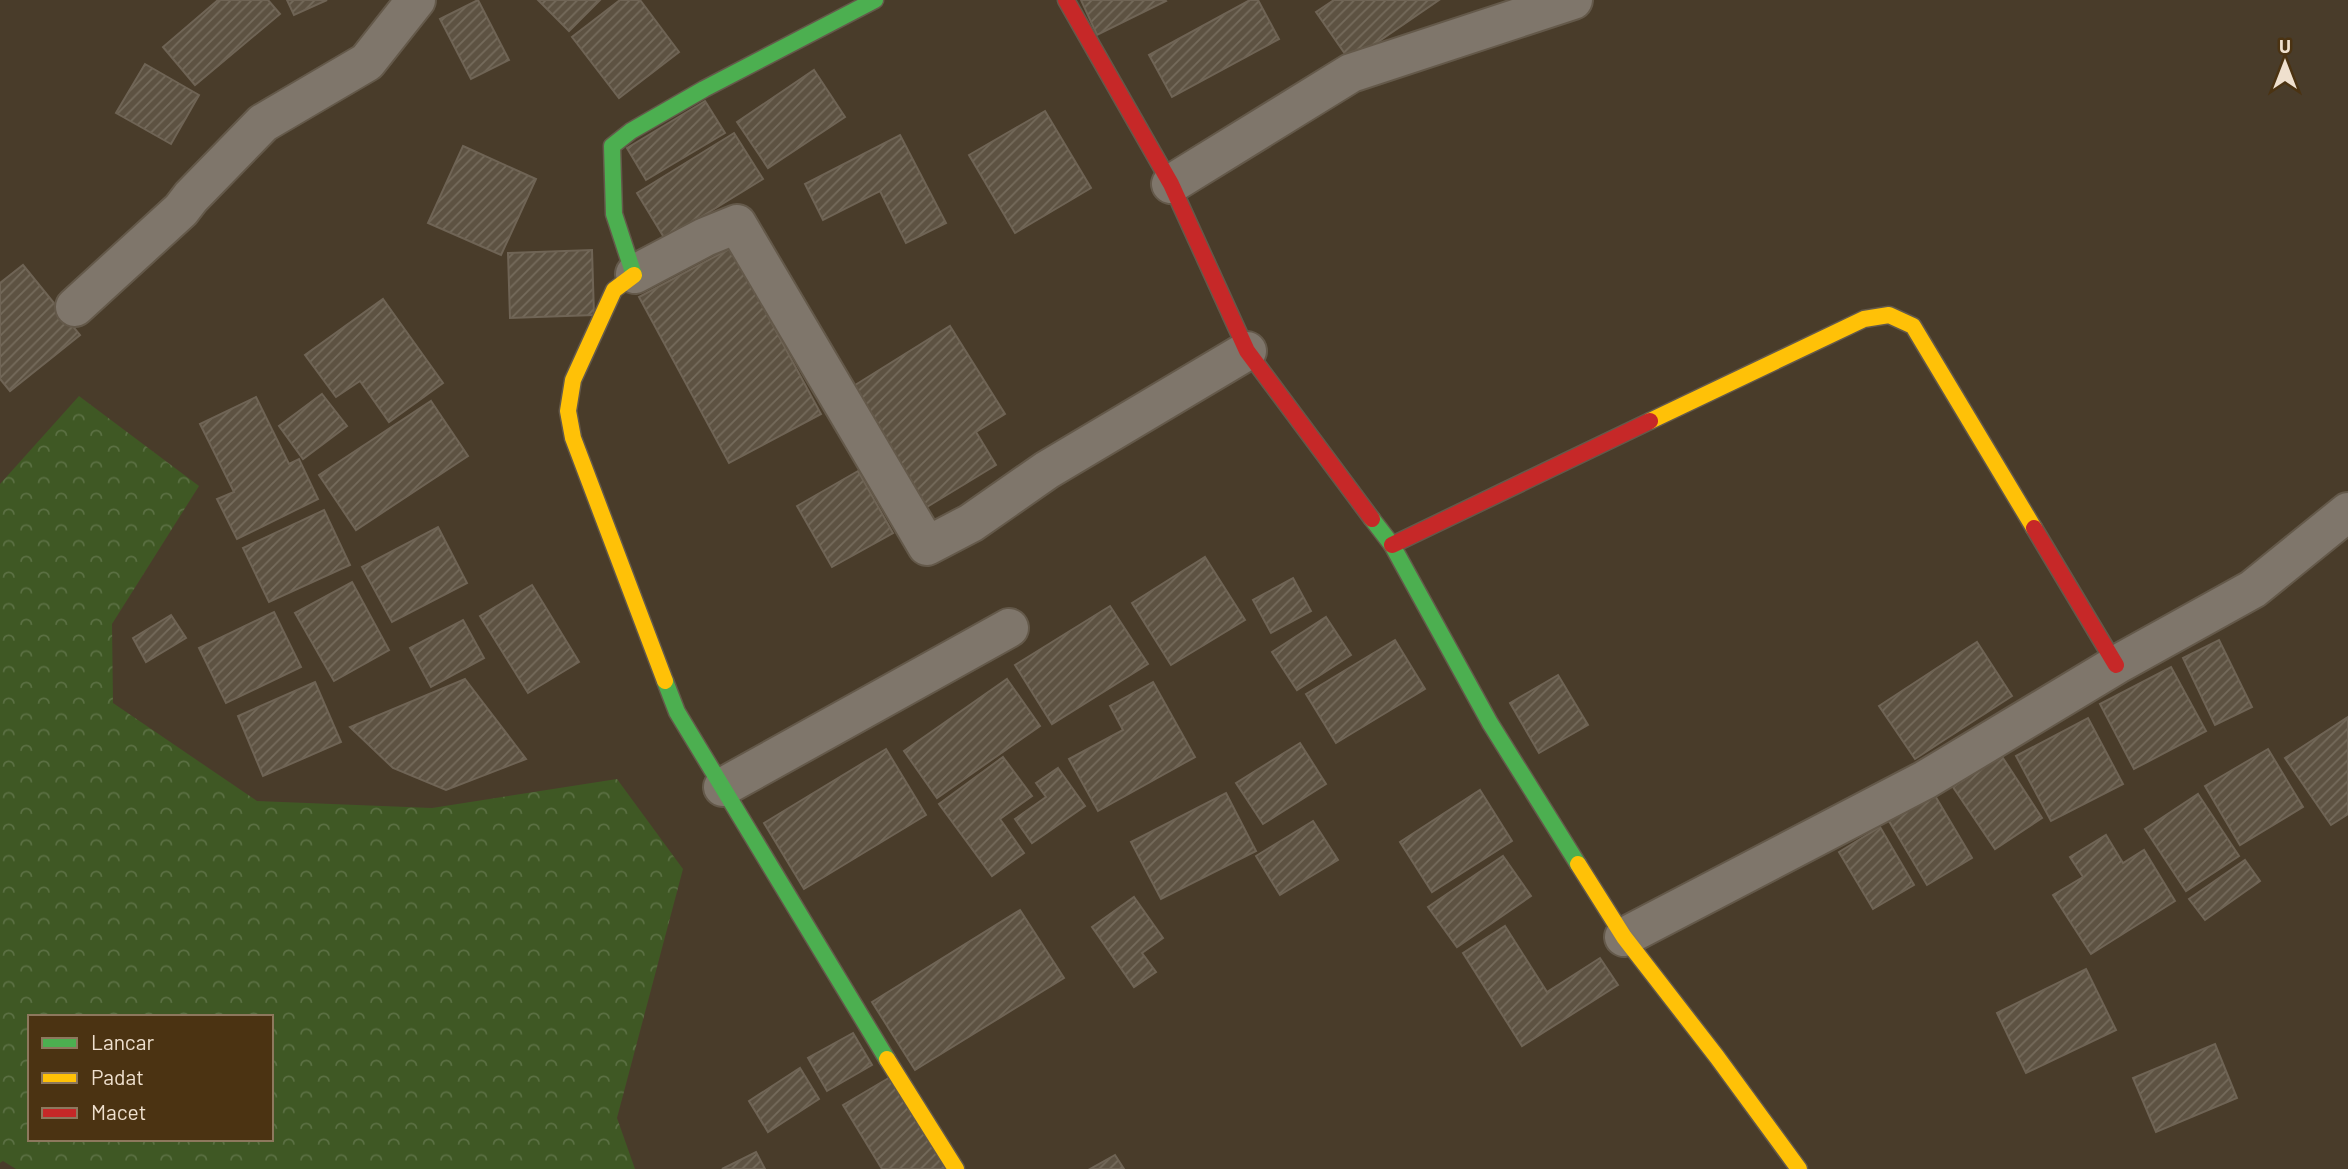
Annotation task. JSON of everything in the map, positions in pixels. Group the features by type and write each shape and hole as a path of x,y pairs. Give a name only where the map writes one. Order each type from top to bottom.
{"street":[{"path":"75,307 181,210 263,123 367,62 416,0"},
{"path":"635,274 614,214 612,146 631,131 704,89 875,0"},
{"path":"1066,0 1171,184 1247,351 1392,545 1490,723 1624,937 1799,1169"},
{"path":"1171,184 1351,73 1573,0"},
{"path":"956,1169 852,1004 677,712 573,438 568,411 573,380 614,290 635,274 705,237 737,224 927,546 971,523 1047,470 1247,351"},
{"path":"1392,545 1864,319 1889,315 1913,326 2116,665"},
{"path":"1624,937 1925,780 2116,665 2253,589 2348,512"},
{"path":"723,787 1009,628"}],"green space":[{"path":"79,396 199,486 112,624 113,703 257,801 432,808 617,779 683,869 617,1118 635,1169 16,1169 3,1161 0,1163 0,484"}],"building":[{"path":"218,0 268,0 280,14 195,85 163,47"},
{"path":"287,0 327,0 294,15"},
{"path":"478,0 509,60 471,79 440,19"},
{"path":"538,0 600,0 569,31"},
{"path":"620,0 640,0 679,52 619,98 572,37"},
{"path":"1081,0 1165,0 1166,1 1097,35"},
{"path":"1250,0 1258,0 1279,39 1172,97 1149,55"},
{"path":"1334,0 1439,0 1350,61 1316,12"},
{"path":"145,64 199,95 171,144 116,113"},
{"path":"814,70 845,117 768,168 737,122"},
{"path":"705,101 725,133 646,180 627,148"},
{"path":"1045,111 1091,188 1015,233 969,155"},
{"path":"734,133 763,179 665,239 637,193"},
{"path":"900,135 946,223 906,243 880,191 823,220 805,184"},
{"path":"463,146 536,179 501,255 428,223"},
{"path":"731,248 821,414 729,463 639,297"},
{"path":"592,250 594,315 510,318 508,253"},
{"path":"23,265 80,335 10,391 0,379 0,283"},
{"path":"383,299 443,383 389,422 360,381 336,397 305,355"},
{"path":"950,326 1005,414 976,432 996,465 927,507 852,387"},
{"path":"322,394 347,426 303,459 279,426"},
{"path":"256,397 289,464 299,459 318,499 237,539 217,499 234,492 200,424"},
{"path":"431,401 468,456 356,530 319,475"},
{"path":"858,471 893,533 832,567 797,506"},
{"path":"324,510 350,565 269,602 243,548"},
{"path":"438,527 467,583 392,622 362,567"},
{"path":"1205,557 1245,620 1171,665 1132,603"},
{"path":"1293,578 1311,611 1271,633 1253,600"},
{"path":"352,582 389,650 334,681 295,613"},
{"path":"532,585 579,662 528,693 480,616"},
{"path":"1110,606 1148,664 1052,724 1015,665"},
{"path":"274,612 301,667 226,703 199,648"},
{"path":"171,615 186,638 146,662 133,638"},
{"path":"1326,617 1351,655 1297,690 1272,652"},
{"path":"463,620 484,658 431,687 410,648"},
{"path":"1395,640 1425,689 1336,743 1306,694"},
{"path":"2219,640 2252,707 2215,725 2183,658"},
{"path":"1977,642 2012,696 1915,759 1879,706"},
{"path":"2171,667 2206,731 2134,769 2100,704"},
{"path":"1558,675 1588,725 1539,753 1510,703"},
{"path":"465,679 526,759 446,790 393,768 350,727"},
{"path":"1007,679 1040,726 937,798 904,751"},
{"path":"315,682 341,742 263,776 238,716"},
{"path":"1153,682 1195,757 1098,811 1069,759 1123,730 1110,706"},
{"path":"2348,717 2348,814 2331,825 2285,758"},
{"path":"2088,718 2123,784 2051,821 2016,756"},
{"path":"1300,743 1326,784 1263,824 1236,783"},
{"path":"886,749 926,815 804,889 764,823"},
{"path":"2268,749 2303,807 2240,845 2205,786"},
{"path":"2001,755 2042,818 1995,849 1953,787"},
{"path":"1003,757 1032,796 1000,819 1024,853 992,876 939,804"},
{"path":"1058,768 1085,806 1032,843 1015,819 1046,797 1036,783"},
{"path":"1480,790 1512,841 1432,892 1400,842"},
{"path":"1226,793 1256,851 1161,899 1131,842"},
{"path":"1934,794 1972,858 1927,885 1889,821"},
{"path":"2198,794 2239,856 2186,891 2145,829"},
{"path":"1313,821 1338,860 1280,895 1256,856"},
{"path":"1880,827 1914,885 1873,909 1839,852"},
{"path":"2106,835 2123,863 2144,850 2175,901 2091,954 2053,895 2083,877 2070,857"},
{"path":"1503,856 1531,896 1457,947 1428,907"},
{"path":"2245,860 2260,881 2205,920 2189,899"},
{"path":"1134,897 1163,938 1142,953 1156,972 1134,987 1092,927"},
{"path":"1020,910 1064,978 915,1070 872,1002"},
{"path":"1505,926 1547,992 1600,958 1618,985 1522,1046 1463,953"},
{"path":"2086,969 2116,1030 2026,1073 1997,1013"},
{"path":"853,1033 872,1065 827,1091 808,1058"},
{"path":"2215,1044 2237,1098 2156,1132 2133,1078"},
{"path":"800,1068 819,1099 768,1132 749,1101"},
{"path":"892,1076 948,1169 882,1169 843,1105"},
{"path":"756,1152 765,1169 722,1169"},
{"path":"1115,1155 1124,1169 1090,1169"}],"traffic: fast":[{"path":"634,275 614,214 612,146 631,131 704,89 875,0"},
{"path":"1372,519 1392,545 1490,723 1578,864"},
{"path":"665,681 677,712 887,1059"}],"traffic: slow":[{"path":"634,275 614,290 573,380 568,411 573,438 665,681"},
{"path":"1650,421 1864,319 1889,315 1913,326 2034,528"},
{"path":"1578,864 1624,937 1799,1169"},
{"path":"887,1059 956,1169"}],"traffic: jam":[{"path":"1066,0 1171,184 1247,351 1372,519"},
{"path":"1392,545 1650,421"},
{"path":"2034,528 2116,665"}]}
